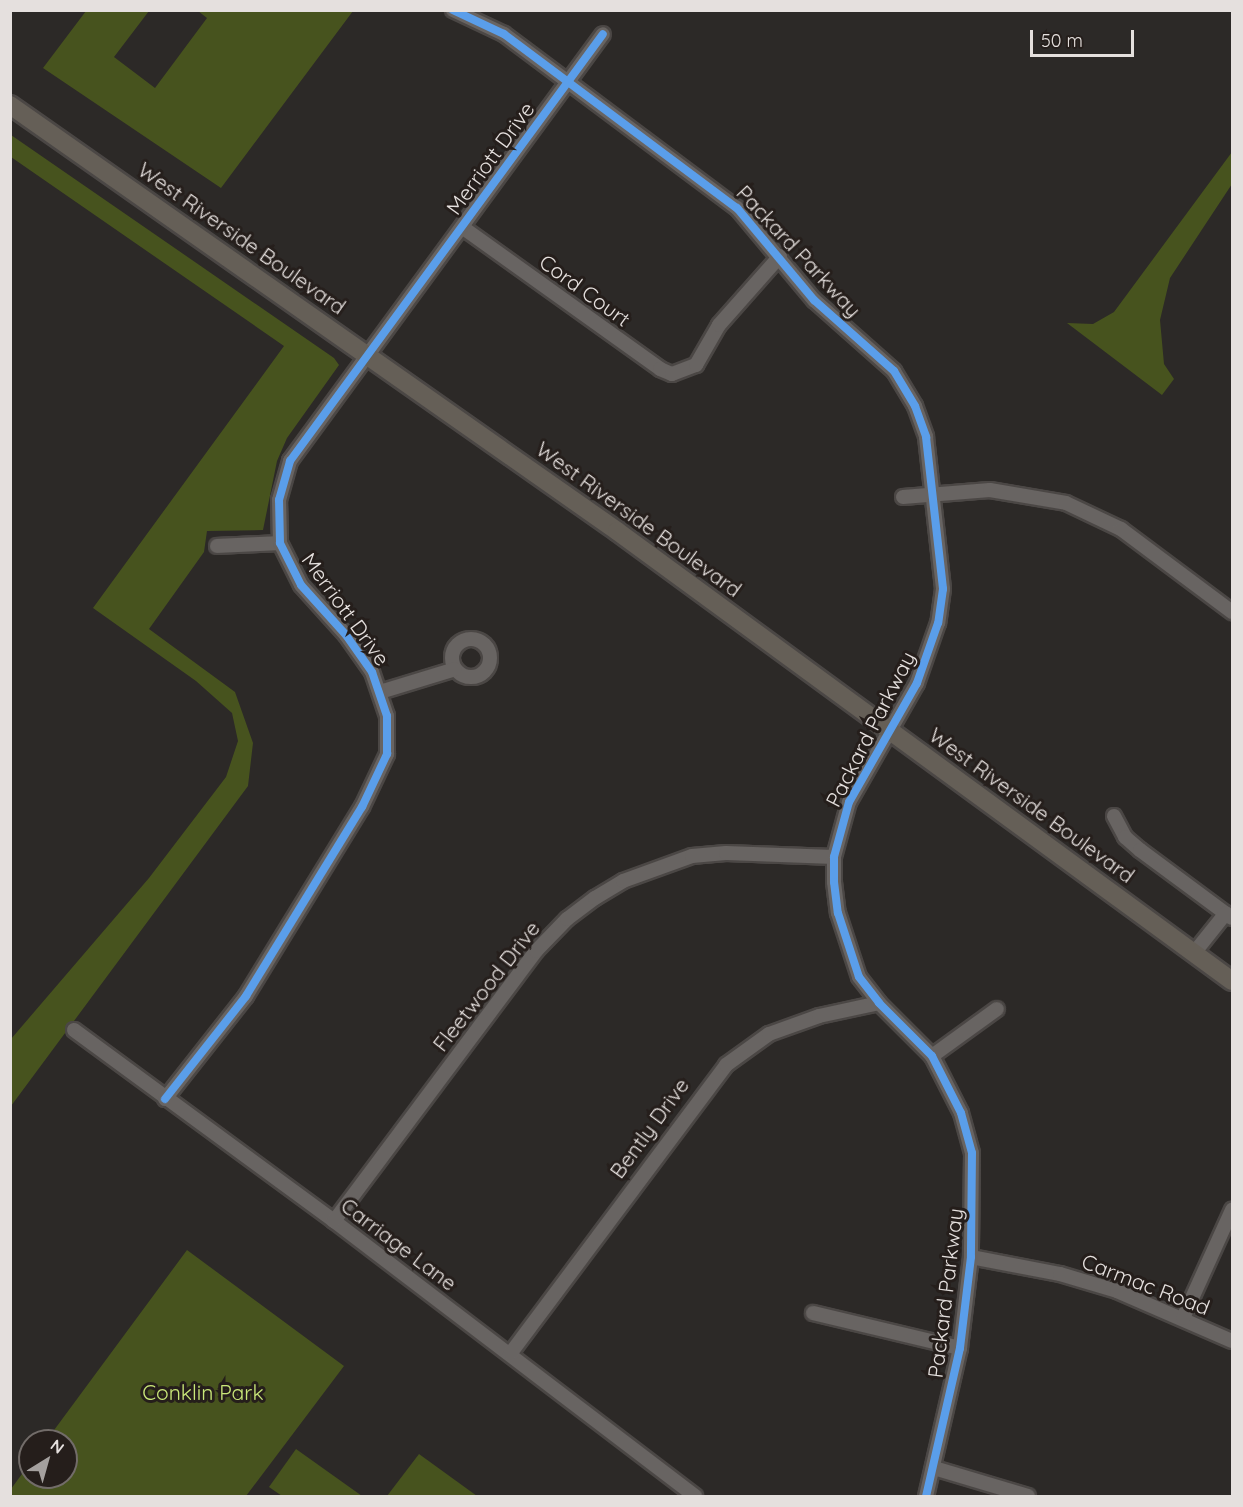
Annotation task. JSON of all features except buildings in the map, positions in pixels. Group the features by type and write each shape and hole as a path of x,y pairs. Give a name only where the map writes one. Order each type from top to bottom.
{"main road":[{"name":"West Riverside Boulevard","path":"10,105 367,352 890,729 1233,981"}],"street":[{"name":"Packard Parkway","path":"453,10 504,34 720,193 780,256 814,300 884,360 903,386 926,437 943,589 938,623 917,683 849,802 834,857 838,913 848,950 860,977 879,1003 932,1056 961,1113 972,1153 971,1257 960,1348 926,1497"},
{"name":"Merriott Drive","path":"165,1099 246,996 374,785 387,754 388,735 380,692 360,652 300,585 280,543 279,500 290,461 367,352 603,34"},
{"name":"Cord Court","path":"462,227 660,369 672,374 689,371 719,325 780,256"},
{"path":"903,497 990,490 1035,495 1098,515 1233,612"},
{"path":"217,546 280,543"},
{"path":"380,692 455,669"},
{"path":"1114,816 1125,837 1140,850 1229,915 1194,953"},
{"name":"Fleetwood Drive","path":"334,1221 536,951 567,919 595,898 623,881 692,856 726,853 834,857"},
{"name":"Bently Drive","path":"510,1354 726,1065 769,1034 819,1016 879,1003"},
{"path":"932,1056 997,1009"},
{"name":"Carriage Lane","path":"74,1030 334,1221 695,1497"},
{"path":"1184,1318 1233,1210"},
{"name":"Carmac Road","path":"971,1257 1060,1274 1117,1291 1233,1341"},
{"path":"813,1313 960,1348"},
{"path":"934,1468 1028,1497"}],"green space":[{"path":"86,11 149,11 114,57 155,88 207,18 198,11 353,11 221,188 43,68"},
{"path":"11,135 334,358 339,365 287,438 277,461 263,530 207,531 204,552 149,629 235,692 253,743 248,786 11,1106 11,1039 149,878 226,777 238,741 232,713 196,681 93,608 284,346 11,157"},
{"path":"1232,152 1232,184 1170,278 1160,320 1164,364 1174,379 1162,395 1067,323 1093,324 1114,312"},
{"name":"Conklin Park","path":"187,1250 344,1366 246,1496 11,1496 11,1489 18,1479 18,1489 78,1489 78,1429 55,1429"},
{"path":"296,1449 362,1496 282,1496 269,1487"},
{"path":"419,1454 477,1496 387,1496"}],"cycle path":[{"path":"453,10 504,34 737,208 814,300 894,371 915,406 926,437 943,589 938,623 917,683 849,802 834,857 838,913 859,977 879,1003 932,1056 961,1113 972,1153 971,1257 960,1348 926,1496"},
{"path":"165,1099 246,996 362,807 387,754 387,716 372,672 346,635 301,585 280,543 279,500 290,461 603,34"}]}
